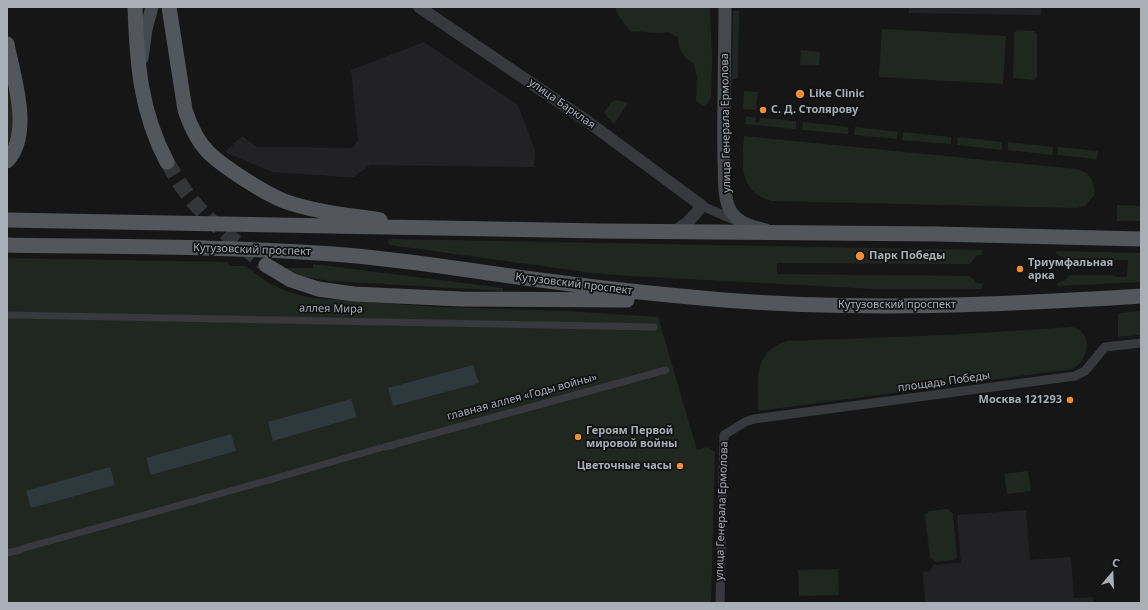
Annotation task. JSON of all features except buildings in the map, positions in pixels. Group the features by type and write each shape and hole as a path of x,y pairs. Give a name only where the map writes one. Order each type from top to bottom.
{"main road":[{"path":"135,7 143,101 150,126 167,162"},
{"path":"140,75 146,29 152,7"},
{"path":"169,7 185,110 189,123 209,153 260,189 284,201 318,209 382,220 457,229"},
{"name":"улица Генерала Ермолова","path":"725,7 725,191 733,215 746,224 776,232"},
{"path":"7,44 19,104 20,128 17,144 7,161"},
{"path":"7,220 457,229 776,232 1141,239"},
{"name":"Кутузовский проспект","path":"7,245 236,248 336,254 390,259 601,288 726,300 823,305 924,306 1050,302 1141,296"},
{"path":"266,265 291,280 318,289 354,294 461,298 726,300"}],"street":[{"name":"улица Барклая","path":"419,7 587,121 702,206"},
{"path":"674,232 689,221 702,206 746,224"},
{"name":"аллея Мира","path":"7,316 654,327"},
{"name":"площадь Победы","path":"738,425 754,419 1075,376 1085,371 1104,347 1141,343"},
{"name":"главная аллея «Годы войны»","path":"7,553 666,370"},
{"name":"улица Генерала Ермолова","path":"720,603 724,435 738,425"}],"shaded area":[{"path":"615,7 710,7 712,58 711,97 708,103 703,106 696,101 697,76 694,64 687,59 680,50 678,38 669,32 631,32 618,15"},
{"path":"909,7 1041,7 1041,15 909,13"},
{"path":"733,11 739,11 738,79 732,79"},
{"path":"882,29 1006,36 1003,84 879,77"},
{"path":"1017,30 1034,31 1037,34 1037,76 1034,80 1013,78 1014,33"},
{"path":"424,42 518,105 535,150 534,167 370,165 354,177 346,177 272,172 225,152 242,136 257,147 352,148 358,141 351,70"},
{"path":"801,50 820,52 819,65 800,65"},
{"path":"10,84 16,114 7,154 7,107"},
{"path":"744,91 758,92 756,110 743,109"},
{"path":"616,100 628,103 614,124 604,113 611,102"},
{"path":"746,116 756,118 755,122 759,122 760,118 796,121 796,129 745,124"},
{"path":"803,122 848,127 848,134 802,130"},
{"path":"855,127 898,132 897,139 854,135"},
{"path":"903,132 951,137 951,144 902,140"},
{"path":"744,136 1076,169 1085,172 1091,178 1094,185 1094,195 1086,205 1077,208 772,201 761,197 753,191 744,176"},
{"path":"958,137 1002,142 1002,150 957,145"},
{"path":"1008,142 1053,147 1052,155 1008,150"},
{"path":"1058,147 1098,151 1097,159 1057,155"},
{"path":"1117,205 1141,206 1141,221 1117,221"},
{"path":"389,239 982,250 982,254 976,256 970,264 777,263 777,274 970,276 976,283 982,284 982,289 874,289 592,273 390,245 388,242"},
{"path":"1056,251 1141,253 1141,282 1058,286 1057,283 1064,281 1070,275 1114,275 1115,277 1127,277 1128,260 1115,260 1114,263 1069,263 1063,257 1056,254"},
{"path":"7,258 228,262 229,266 246,266 267,282 286,291 311,298 437,307 567,311 658,317 697,450 707,447 715,452 711,603 7,603"},
{"path":"313,264 503,288 503,291 330,281 305,277 283,268 313,268"},
{"path":"1141,311 1141,335 1118,337 1118,313"},
{"path":"1072,327 1084,334 1087,347 1082,360 1072,369 758,411 758,379 762,360 768,352 787,341 948,335"},
{"path":"473,365 479,383 393,406 388,388"},
{"path":"351,399 357,417 273,441 268,422"},
{"path":"231,434 236,451 151,475 146,458"},
{"path":"110,467 115,485 31,508 26,491"},
{"path":"1028,471 1031,491 1007,494 1004,474"},
{"path":"948,509 953,514 957,557 954,560 935,562 930,557 925,515 929,511"},
{"path":"1026,510 1030,560 1071,557 1074,598 1093,597 1093,603 925,603 923,572 930,571 934,565 961,563 957,515"},
{"path":"838,569 839,595 799,596 798,570"}],"tunnel":[{"path":"167,162 185,191 205,215 225,233 266,265"}],"place":[{"name":"Like Clinic","path":"800,94"},
{"name":"С. Д. Столярову","path":"763,110"},
{"name":"Парк Победы","path":"860,256"},
{"name":"Триумфальная арка","path":"1020,269"},
{"name":"Москва 121293","path":"1070,400"},
{"name":"Героям Первой мировой войны","path":"578,437"},
{"name":"Цветочные часы","path":"680,466"}]}
